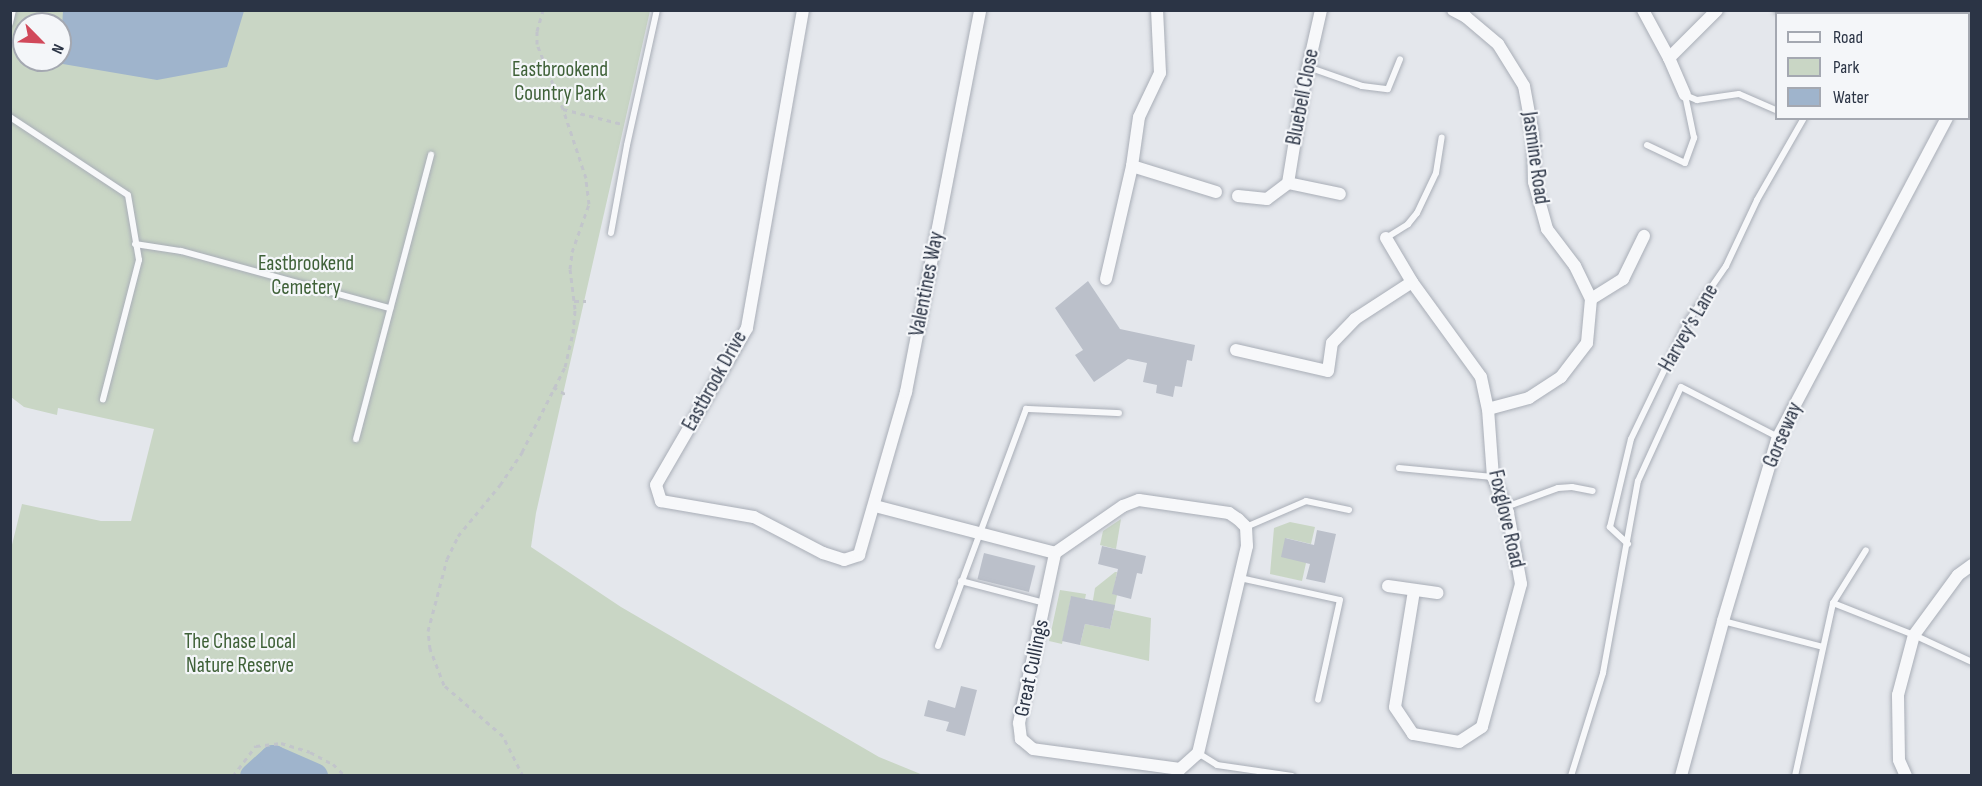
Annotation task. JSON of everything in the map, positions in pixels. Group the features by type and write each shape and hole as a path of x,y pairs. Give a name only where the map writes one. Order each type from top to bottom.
{"street":[{"name":"Eastbrook Drive","path":"803,10 747,328 656,485 661,501 754,517 834,558 844,560 860,555"},
{"name":"Valentines Way","path":"860,555 906,392 980,10"},
{"path":"1106,279 1132,166 1139,117 1160,73 1157,10"},
{"name":"Bluebell Close","path":"1288,183 1308,67 1321,10"},
{"name":"Jasmine Road","path":"1453,10 1466,17 1498,44 1524,86 1533,135 1534,182 1547,229 1575,266 1591,298"},
{"path":"1643,10 1669,58 1685,95"},
{"path":"1669,58 1717,10"},
{"name":"Gorseway","path":"1681,776 1723,621 1778,437 1946,120"},
{"path":"1132,166 1216,192"},
{"path":"1238,196 1267,199 1288,183 1340,194"},
{"path":"1488,409 1529,398 1562,377 1587,344 1591,298 1623,279 1644,236"},
{"name":"Foxglove Road","path":"1386,238 1412,282 1481,377 1488,409 1493,477 1506,507 1521,584 1482,727 1460,742 1413,734 1395,707 1414,591"},
{"path":"1236,350 1328,371 1332,343 1355,319 1412,282"},
{"path":"875,506 1055,553 1123,506 1139,500 1229,513 1246,527 1247,546 1198,753"},
{"name":"Great Cullings","path":"1055,553 1019,723 1018,731 1024,744 1033,749 1180,769 1198,753"},
{"path":"1906,776 1899,760 1899,695 1914,635 1958,575 1971,565"},
{"path":"1388,586 1438,593"}],"lane":[{"path":"10,23 13,10"},
{"path":"611,233 657,10"},
{"path":"1308,67 1362,86 1388,89 1400,59"},
{"path":"1685,95 1697,100 1739,94 1775,110"},
{"path":"1647,145 1685,163 1694,138 1685,95"},
{"path":"10,117 128,195 139,260 104,399"},
{"name":"Harvey's Lane","path":"1628,544 1610,527 1630,439 1688,321 1726,266 1757,200 1803,120"},
{"path":"1386,238 1408,224 1418,213 1436,173 1442,137"},
{"path":"356,439 431,155"},
{"path":"135,244 180,251 390,308"},
{"path":"1571,776 1603,674 1638,481 1681,387 1778,437"},
{"path":"938,645 1026,409 1119,413"},
{"path":"1399,468 1493,477"},
{"path":"1506,507 1558,488 1572,487 1593,491"},
{"path":"1246,527 1306,501 1349,510"},
{"path":"1796,776 1833,603 1866,549"},
{"path":"1239,578 1340,600 1318,700"},
{"path":"961,581 1046,603"},
{"path":"1833,603 1914,635 1971,662"},
{"path":"1723,621 1823,647"},
{"path":"1198,753 1217,765 1292,776"}],"path":[{"path":"523,776 503,736 444,685 430,649 430,618 438,601 447,559 458,536 500,485 522,453 565,367 573,333 574,301 570,269 572,252 589,204 586,178 563,109 537,44 537,31 543,10"},
{"path":"563,109 632,126"},
{"path":"574,301 586,301"},
{"path":"573,333 578,335"},
{"path":"553,387 565,394"},
{"path":"233,776 256,746 281,743 310,752 333,764 345,776"}],"green space":[{"path":"10,11 650,11 536,513 531,547 621,607 879,757 923,775 11,775 10,553 22,504 101,521 131,521 154,429 58,408 57,415 24,407 11,397"},
{"path":"1121,519 1116,549 1100,545 1103,531"},
{"path":"1290,522 1315,527 1311,544 1286,538 1306,563 1302,581 1270,574 1274,528"},
{"path":"1117,572 1113,594 1117,595 1114,610 1092,606 1095,588"},
{"path":"1060,590 1086,594 1085,599 1071,597 1062,644 1049,641"},
{"path":"1114,610 1151,618 1149,661 1080,645 1085,624 1110,629"}],"water":[{"path":"63,10 244,11 227,67 157,80 72,66 72,12 63,12"}],"building":[{"path":"1088,281 1120,329 1195,345 1192,361 1187,360 1182,387 1175,386 1173,397 1156,393 1157,385 1143,382 1147,363 1128,359 1094,382 1075,355 1083,350 1055,308"},
{"path":"1317,530 1336,534 1325,583 1306,579 1310,564 1281,557 1285,538 1314,545"},
{"path":"1102,546 1146,556 1142,574 1137,573 1131,599 1112,594 1118,569 1098,564"},
{"path":"984,553 1035,566 1029,592 977,579"},
{"path":"1071,596 1115,605 1110,629 1085,624 1080,645 1062,641"},
{"path":"961,686 977,690 965,736 946,731 949,722 924,716 928,700 955,708"}],"waterway":[{"path":"253,776 273,758 314,776"}],"park label":[{"name":"Eastbrookend Country Park","path":"560,82"},
{"name":"Eastbrookend Cemetery","path":"306,276"},
{"name":"The Chase Local Nature Reserve","path":"240,654"}]}
